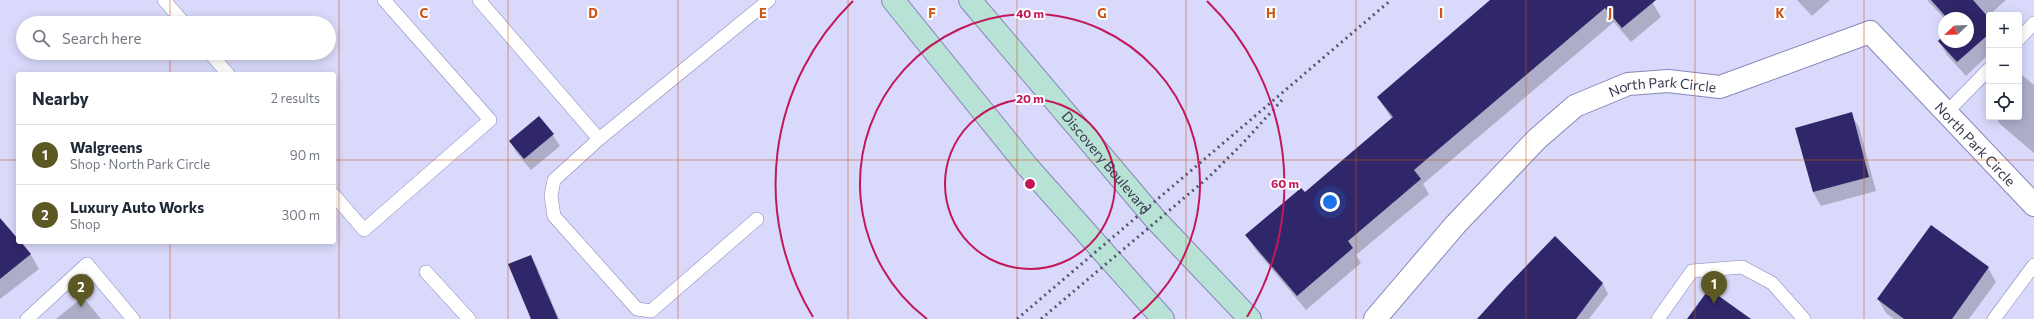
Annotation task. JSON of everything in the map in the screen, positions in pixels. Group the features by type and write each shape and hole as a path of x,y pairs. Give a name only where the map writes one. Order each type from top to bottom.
{"street":[{"path":"893,0 1027,166 1163,319"},
{"name":"Discovery Boulevard","path":"970,0 1156,220 1250,319"},
{"name":"North Park Circle","path":"1375,319 1456,224 1537,139 1575,106 1628,84 1668,81 1720,87 1870,32 2034,205"}],"lane":[{"path":"164,0 178,16"},
{"path":"336,197 364,230 490,120 384,0"},
{"path":"479,0 599,139"},
{"path":"757,219 651,311 637,309 554,216 551,196 554,180 599,139 769,0"},
{"path":"2022,36 2034,23"},
{"path":"216,60 226,72"},
{"path":"1946,113 1986,72"},
{"path":"27,319 87,264 133,319"},
{"path":"1994,319 2034,264"},
{"path":"1658,319 1692,271 1742,267 1772,283 1804,319"},
{"path":"426,272 469,319"}],"building":[{"path":"1490,0 1656,0 1622,28 1605,8 1414,170 1421,179 1348,241 1353,248 1297,296 1245,235 1301,188 1305,192 1393,117 1377,97"},
{"path":"1931,0 1973,0 1986,15 1986,37 1974,47 1974,12 1942,12"},
{"path":"1944,48 1973,48 1957,62"},
{"path":"1852,112 1869,177 1813,192 1795,128"},
{"path":"539,116 554,134 524,159 509,141"},
{"path":"0,218 16,237 16,244 23,244 31,254 0,279"},
{"path":"1931,225 1989,267 1952,319 1904,319 1877,299"},
{"path":"1555,236 1603,283 1576,319 1477,319 1505,288"},
{"path":"531,255 558,319 531,319 508,264"},
{"path":"1709,289 1751,319 1687,319"}],"railway":[{"path":"1017,319 1391,0"},
{"path":"1041,319 1210,176 1243,143 1283,99"}],"place":[{"name":"Walgreens","path":"1714,304"},
{"name":"Luxury Auto Works","path":"81,307"}]}
